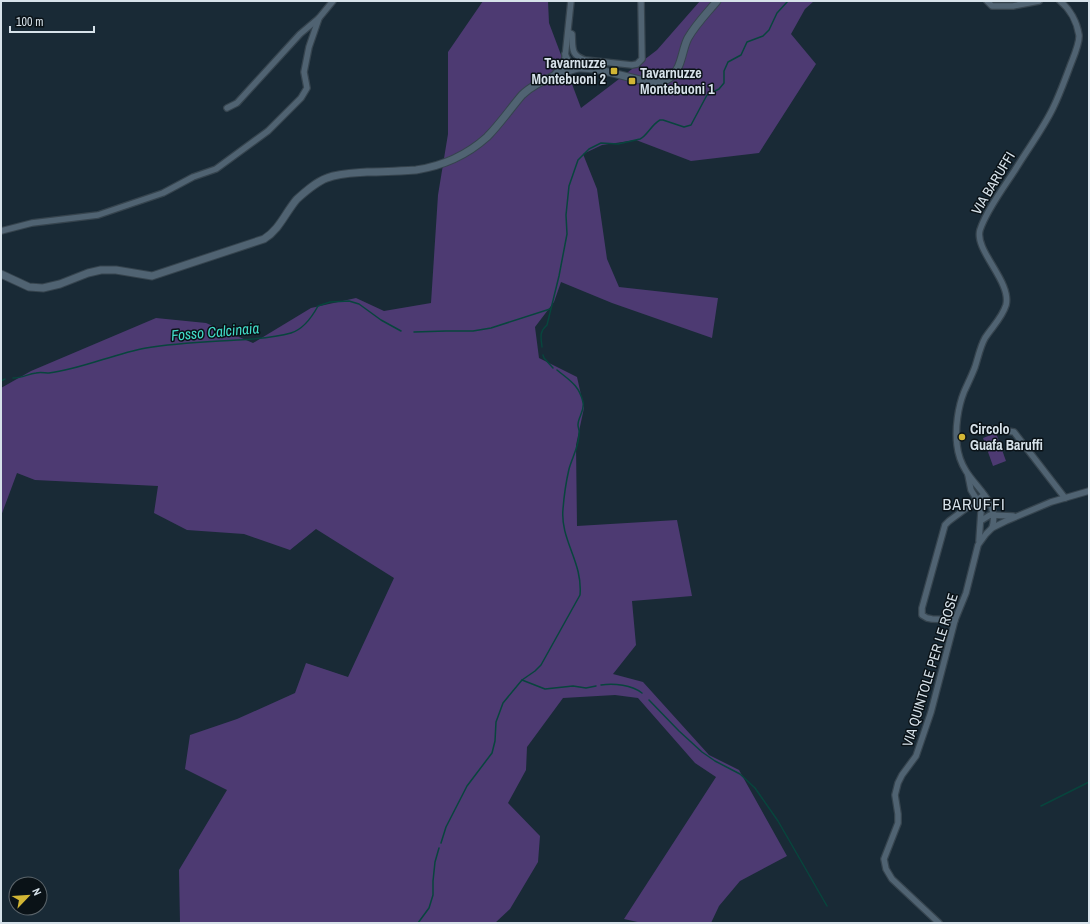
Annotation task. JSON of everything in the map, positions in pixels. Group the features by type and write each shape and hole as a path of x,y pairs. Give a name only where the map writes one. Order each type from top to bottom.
{"main road":[{"path":"1,274 29,287 43,288 60,284 88,273 101,270 116,270 152,276 264,239 274,231 300,196 325,178 342,174 416,170 443,163 465,152 486,138 528,90 554,76 580,68 651,82 660,82 672,76 676,70 688,38 717,1"}],"street":[{"path":"226,108 237,103 300,34 319,18 333,1"},
{"path":"569,71 566,57 571,1"},
{"path":"568,32 572,34 572,47 574,52 580,58 585,60 637,64 642,59 641,1"},
{"path":"987,1 992,6 1013,6 1039,1"},
{"name":"VIA BARUFFI","path":"992,528 992,507 967,472 961,460 957,446 960,406 964,392 971,379 985,339 998,321 1006,304 1005,291 997,272 983,248 980,232 1000,192 1053,109 1075,54 1079,36 1074,18 1065,5 1060,1"},
{"path":"1,231 32,223 98,215 163,193 193,177 216,169 268,131 301,98 307,88 304,72 309,47 319,18"},
{"path":"566,57 580,68"},
{"path":"554,76 566,57"},
{"path":"611,73 612,62"},
{"path":"993,429 1014,432 1064,498"},
{"name":"VIA BARUFFI","path":"967,472 971,490 980,508 982,520 978,545"},
{"name":"VIA QUINTOLE PER LE ROSE","path":"939,923 892,879 886,869 884,859 898,823 896,795 898,783 916,756 938,690 955,620 966,594 978,545 992,528 1016,516 1064,498 1089,491"},
{"path":"955,620 927,618 922,615 921,611 945,525 984,495"},
{"path":"992,528 986,526 982,520 988,515 1016,516"}],"shaded area":[{"path":"483,1 548,1 549,23 581,108 657,50 700,1 814,1 805,9 791,34 816,64 759,153 691,161 636,140 602,145 583,154 597,189 607,259 619,287 718,298 712,338 612,303 561,282 554,302 535,327 539,358 577,377 584,408 576,445 577,526 677,520 692,596 632,601 636,645 613,674 643,682 709,755 739,770 787,856 740,881 719,906 711,923 642,923 624,919 716,777 695,763 638,698 615,695 563,698 527,747 526,770 508,803 540,836 538,862 510,909 495,923 180,923 179,870 227,790 185,769 190,735 237,719 295,693 306,663 348,677 394,578 316,529 290,550 244,534 187,530 154,513 158,486 35,480 17,473 1,516 1,388 31,371 156,318 206,323 253,343 311,308 356,298 384,311 431,303 438,195 448,134 448,52"},
{"path":"996,433 1006,461 993,466 983,438"}],"waterway":[{"path":"542,347 542,332 547,325 559,276 567,234 566,215 569,186 578,160 589,149 601,143 618,144 640,139 660,120 684,127 691,125 707,95 719,89 724,83 724,71 728,62 741,55 747,42 763,36 769,30 777,13 788,1"},
{"name":"Fosso Calcinaia","path":"13,378 30,374 61,371 146,348 180,344 258,339 285,335 300,329 304,326 318,306 330,302 349,301 359,304 381,320 401,331"},
{"name":"Fosso Calcinaia","path":"414,332 473,331 491,328 550,309"},
{"path":"543,355 553,368"},
{"path":"441,843 446,827 467,786 492,753 495,741 496,722 503,703 522,680 541,665 580,595 578,572 565,531 563,509 569,469 578,443 578,422 582,411 583,402 576,387 557,370"},
{"name":"Fosso Calcinaia","path":"1,381 5,379"},
{"path":"522,680 545,689 573,686 586,688 596,686"},
{"path":"601,685 623,685 638,690 642,693"},
{"path":"649,700 702,752 715,761 740,774 755,788 778,821 827,906"},
{"path":"1041,806 1089,782"},
{"path":"418,923 429,908 433,895 435,862 439,848"}],"place":[{"name":"Tavarnuzze Montebuoni 2","path":"614,71"},
{"name":"Tavarnuzze Montebuoni 1","path":"632,81"},
{"name":"Circolo Guafa Baruffi","path":"962,437"}],"district":[{"name":"BARUFFI","path":"974,504"}]}
